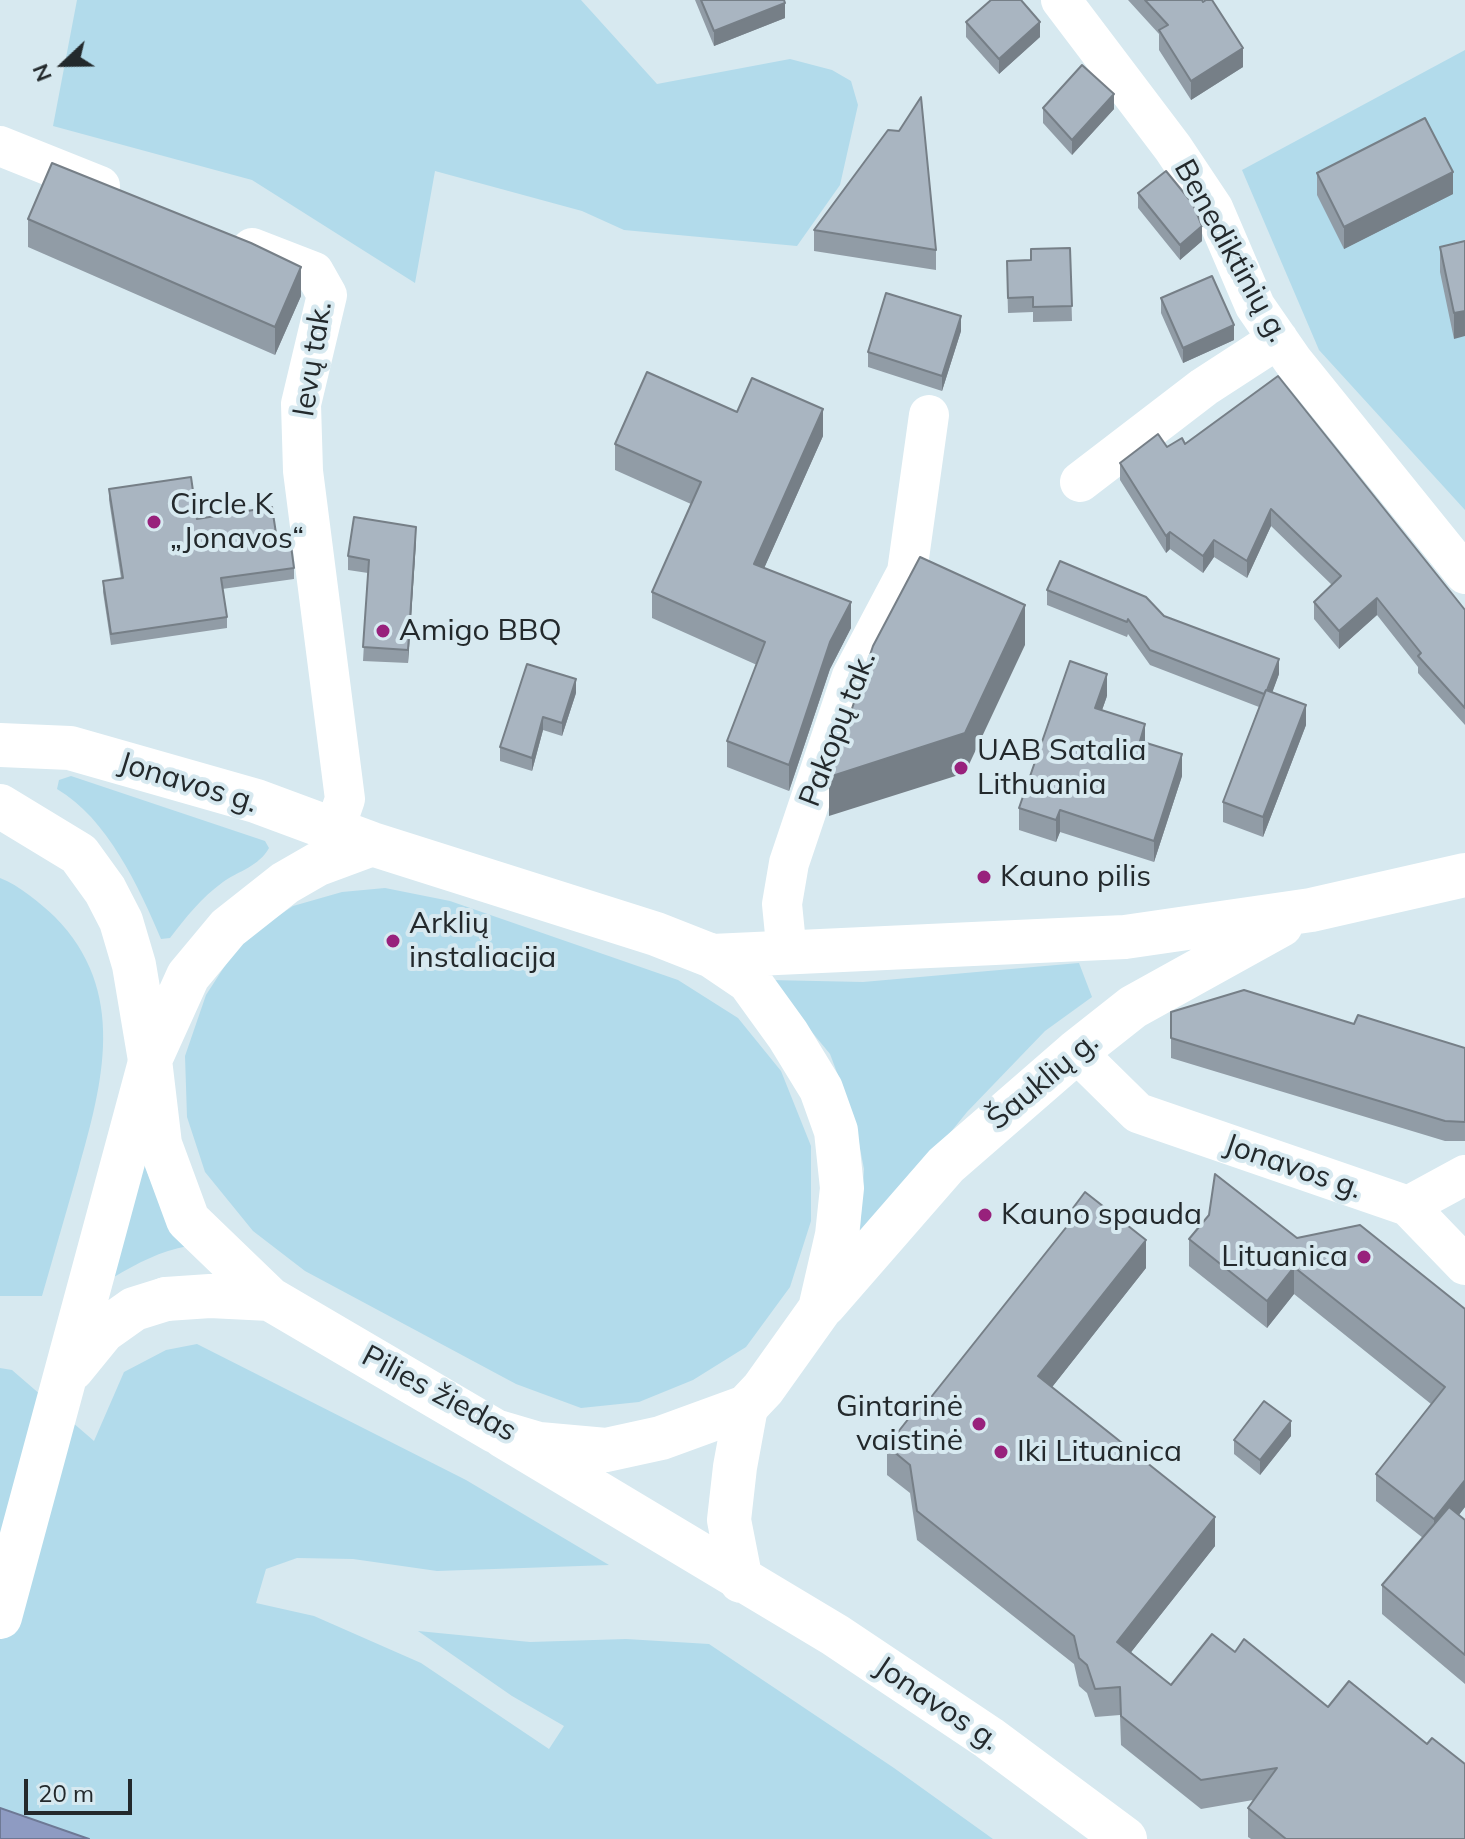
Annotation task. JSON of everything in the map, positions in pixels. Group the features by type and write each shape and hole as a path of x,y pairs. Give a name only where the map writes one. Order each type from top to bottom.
{"main road":[{"name":"Jonavos g.","path":"0,745 70,748 256,801 353,838"},
{"path":"0,806 79,854 105,890 121,921 134,965 150,1060"},
{"name":"Pilies žiedas","path":"150,1060 160,1144 188,1220 270,1299 495,1431 539,1444 606,1450 661,1438 746,1407 763,1389 820,1309 837,1235 842,1188 836,1131 821,1089 788,1035 749,981 712,956 656,934 353,838"},
{"path":"0,1617 150,1060 188,976 228,928 285,883 353,838"},
{"name":"Šauklių g.","path":"712,956 1125,937 1311,910 1465,875"},
{"name":"Šauklių g.","path":"820,1309 946,1165 1076,1052 1133,1007 1205,965 1311,910"},
{"path":"63,1388 103,1331 134,1309 166,1299 210,1296 270,1299"},
{"path":"741,1581 729,1520 746,1407"},
{"name":"Jonavos g.","path":"495,1431 835,1635 964,1721 1125,1839"}],"street":[{"name":"Benediktinių g.","path":"1061,0 1173,148 1213,208 1255,306 1293,361 1465,574"},
{"path":"0,146 130,198"},
{"name":"Ievų tak.","path":"214,232 314,272 327,295 301,404 303,471 345,799 353,838"},
{"path":"1080,482 1204,387 1278,339"},
{"name":"Pakopų tak.","path":"787,954 782,904 789,863 852,676 907,572 929,415"},
{"name":"Jonavos g.","path":"1076,1052 1138,1113 1408,1206 1465,1265"},
{"path":"1408,1206 1465,1175"}],"shaded area":[{"path":"77,0 581,0 657,84 790,59 832,70 851,81 858,105 840,185 797,246 624,230 582,211 435,171 415,283 252,180 53,126"},
{"path":"1465,50 1465,510 1319,350 1242,170"},
{"path":"71,776 265,841 269,848 254,864 208,895 170,938 161,939 120,855 91,817 57,789 59,780"},
{"path":"0,878 22,890 55,917 78,946 93,976 101,1007 103,1039 95,1105 42,1296 0,1296"},
{"path":"385,888 450,901 678,980 738,1018 781,1071 811,1146 811,1221 790,1287 746,1347 693,1380 639,1402 581,1408 516,1384 305,1271 253,1231 205,1172 187,1117 185,1056 206,995 241,941 293,906 342,892"},
{"path":"1079,963 1092,997 1045,1031 967,1112 859,1245 864,1169 854,1118 830,1054 769,980 863,982"},
{"path":"143,1162 159,1201 188,1246 150,1258 114,1277"},
{"path":"197,1344 466,1480 609,1565 437,1571 353,1559 297,1558 266,1569 256,1603 314,1616 421,1663 549,1749 564,1726 512,1696 418,1631 530,1642 626,1639 709,1644 894,1768 993,1839 89,1839 0,1808 0,1368 12,1370 94,1441 124,1372 166,1350"},
{"path":"0,1808 89,1839 0,1839"}],"building":[{"path":"701,0 784,0 785,3 714,31"},
{"path":"991,0 1021,0 1040,22 999,59 966,22"},
{"path":"1145,0 1212,0 1243,48 1191,81 1159,30 1168,25"},
{"path":"1082,65 1114,94 1072,140 1043,108"},
{"path":"921,97 936,250 814,230 888,130 899,131"},
{"path":"1425,118 1453,172 1344,227 1317,173"},
{"path":"52,163 251,243 301,267 275,327 28,219"},
{"path":"1166,171 1193,204 1202,226 1180,245 1138,193"},
{"path":"1465,241 1465,311 1454,313 1440,247"},
{"path":"1070,248 1072,306 1033,307 1033,297 1008,298 1007,261 1031,260 1031,249"},
{"path":"1212,276 1234,325 1183,348 1161,298"},
{"path":"886,293 961,316 942,376 868,352"},
{"path":"647,372 737,412 752,378 823,409 754,564 851,602 830,642 789,765 727,741 765,642 652,592 701,482 615,444"},
{"path":"1278,376 1465,610 1465,708 1418,656 1421,653 1377,598 1339,631 1314,602 1341,576 1271,509 1247,561 1214,540 1203,556 1170,532 1166,536 1120,463 1158,434 1167,447 1182,438 1185,444"},
{"path":"191,477 197,519 272,507 277,540 290,538 294,568 221,578 227,617 111,634 103,581 123,578 109,489"},
{"path":"354,517 416,527 408,650 363,647 369,560 348,556"},
{"path":"920,557 1025,605 965,733 829,777 873,646"},
{"path":"1060,561 1146,597 1164,616 1279,659 1267,690 1264,694 1150,650 1128,619 1127,622 1047,590"},
{"path":"1070,661 1107,674 1095,708 1145,724 1140,741 1182,754 1154,841 1060,810 1056,820 1019,808"},
{"path":"527,664 576,679 562,723 543,717 532,758 500,747"},
{"path":"1266,690 1306,705 1263,817 1223,802"},
{"path":"1244,990 1354,1024 1358,1015 1465,1048 1465,1122 1445,1121 1171,1038 1171,1012"},
{"path":"1215,1174 1297,1238 1360,1225 1465,1309 1465,1480 1434,1519 1376,1474 1445,1387 1294,1267 1267,1301 1189,1239 1209,1215"},
{"path":"1085,1192 1146,1240 1038,1376 1215,1517 1117,1642 1171,1685 1212,1634 1235,1652 1244,1639 1328,1707 1349,1681 1427,1744 1432,1738 1465,1764 1465,1839 1286,1839 1248,1808 1277,1768 1201,1780 1121,1716 1120,1687 1095,1689 1087,1665 1079,1658 1074,1636 917,1511 910,1465 887,1446 924,1399 928,1401 1072,1220 1067,1216"},
{"path":"1264,1401 1291,1421 1260,1460 1234,1440"},
{"path":"1449,1507 1465,1520 1465,1655 1382,1585"}],"place":[{"name":"Circle K „Jonavos“","path":"154,522"},
{"name":"Amigo BBQ","path":"383,631"},
{"name":"UAB Satalia Lithuania","path":"961,768"},
{"name":"Kauno pilis","path":"984,877"},
{"name":"Arklių instaliacija","path":"393,941"},
{"name":"Kauno spauda","path":"985,1215"},
{"name":"Lituanica","path":"1364,1257"},
{"name":"Gintarinė vaistinė","path":"979,1424"},
{"name":"Iki Lituanica","path":"1001,1452"}]}
